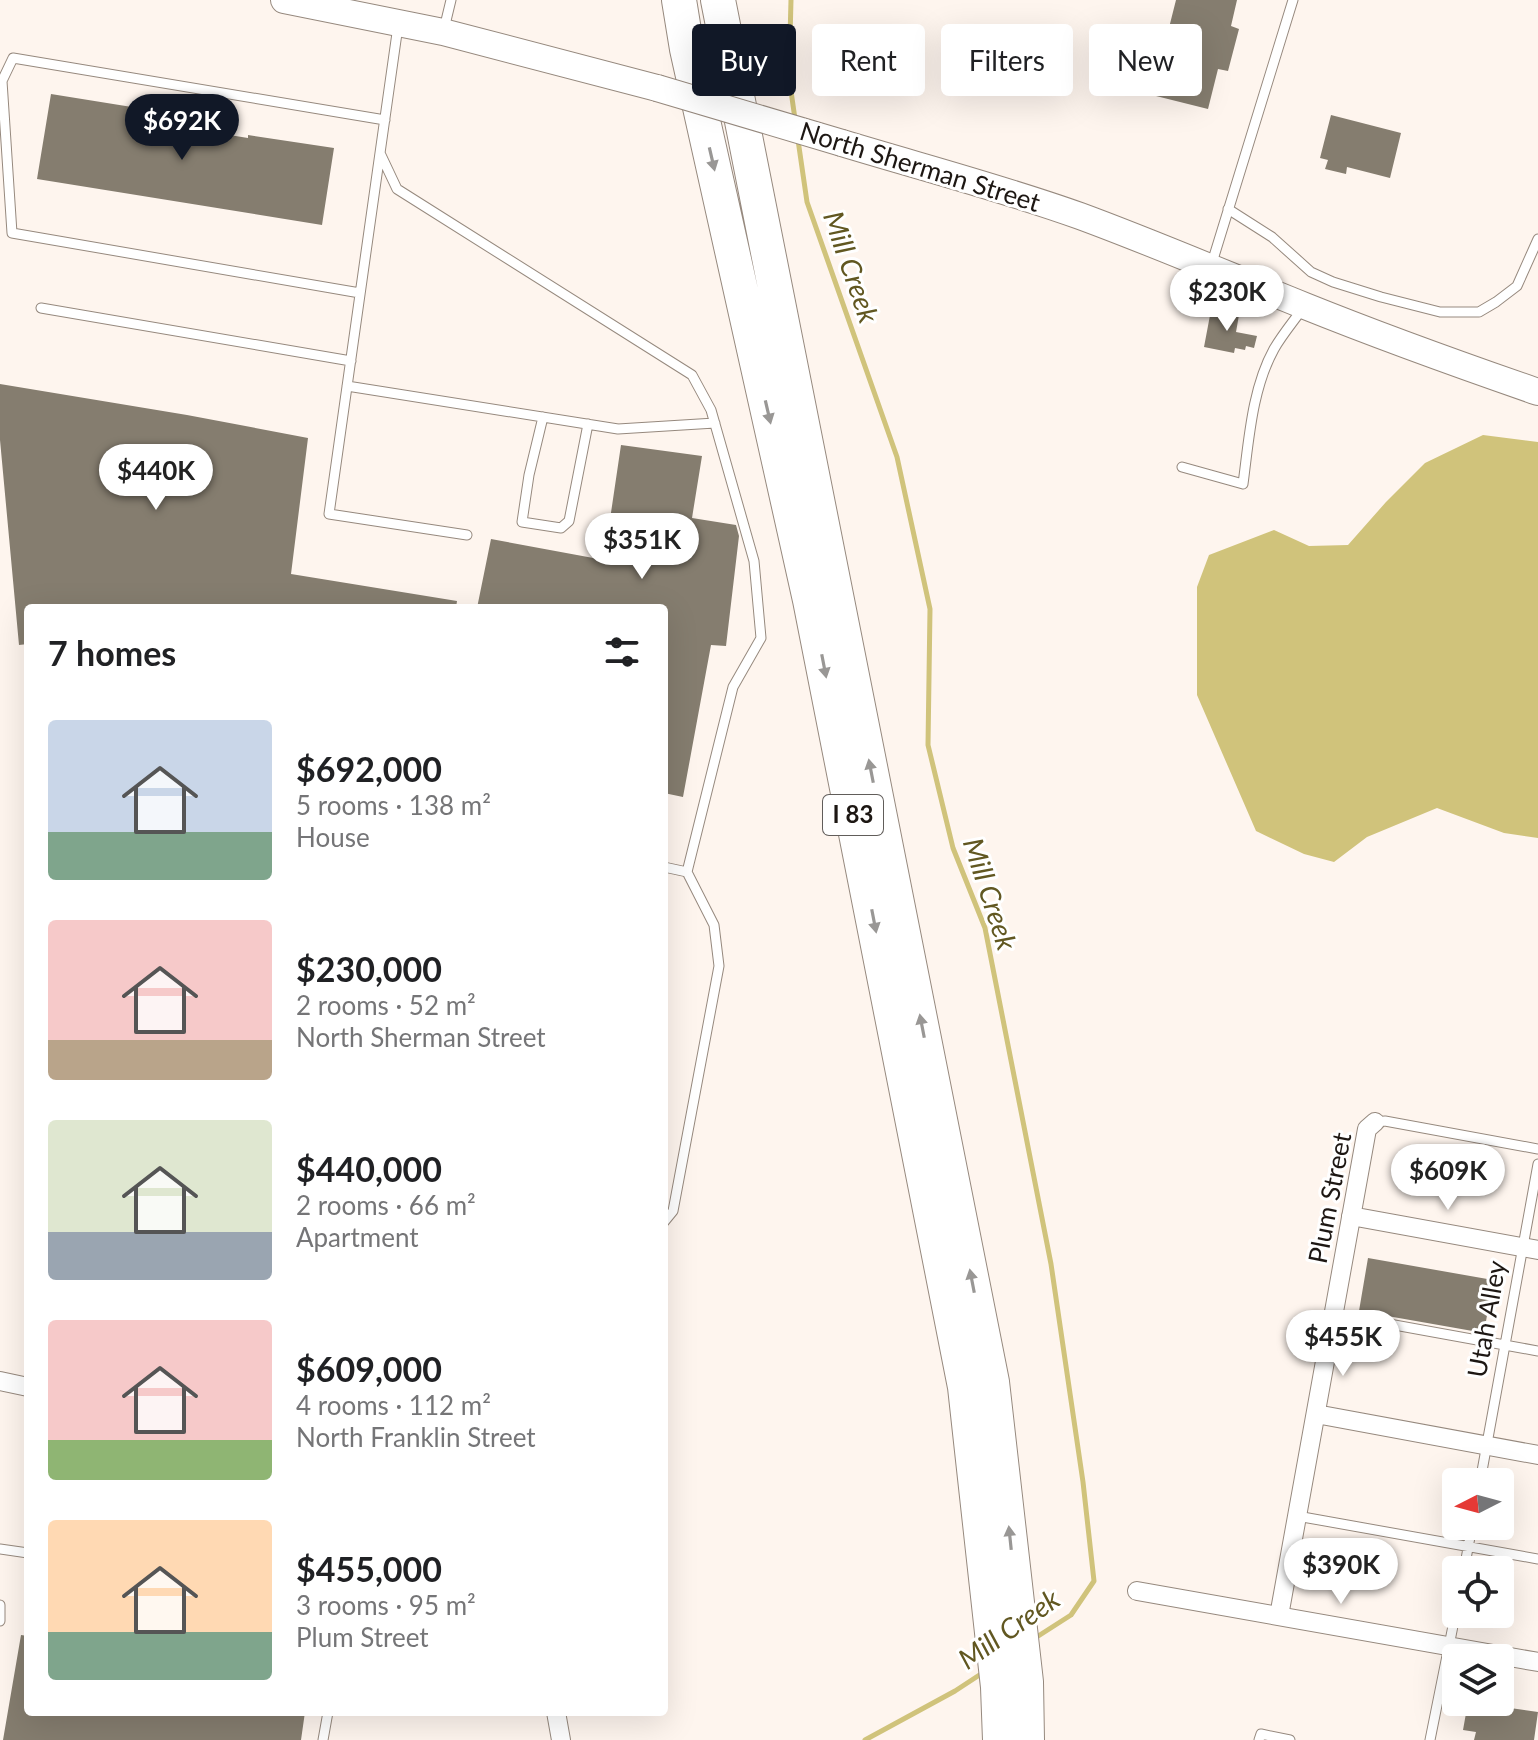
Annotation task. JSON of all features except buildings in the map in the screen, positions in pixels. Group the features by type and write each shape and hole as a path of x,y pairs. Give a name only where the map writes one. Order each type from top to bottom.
{"highway":[{"name":"I 83","path":"679,0 687,49 810,600 965,1387 1006,1626"},
{"name":"I 83","path":"718,0 992,1382 1006,1626 1012,1684 1027,1740"},
{"name":"I 83","path":"1000,1740 1012,1684"}],"main road":[{"name":"North Sherman Street","path":"289,0 443,32 657,88 1013,194 1211,266 1426,353 1538,392"}],"street":[{"name":"Plum Street","path":"1279,1616 1367,1129 1375,1122"},
{"path":"1351,1216 1530,1248"},
{"path":"0,1381 24,1386"},
{"path":"1316,1414 1538,1455"},
{"path":"1137,1591 1442,1646"},
{"path":"1514,1658 1538,1662"},
{"path":"557,1716 561,1740"}],"lane":[{"path":"443,32 451,0"},
{"path":"1211,266 1293,0"},
{"path":"399,22 329,514 467,535"},
{"path":"360,293 12,233 2,81 13,58 385,120"},
{"path":"380,153 397,189 692,375 711,410 754,561 761,638 733,687 687,872 714,925 719,966 673,1211 668,1217"},
{"path":"1228,209 1272,237 1311,272 1381,297 1440,312 1479,312 1496,302 1517,286 1538,239"},
{"path":"1182,467 1243,484 1260,384 1274,349 1304,306"},
{"path":"41,308 351,361"},
{"path":"347,386 618,429 715,423"},
{"path":"543,417 522,522 561,528 569,521 588,424"},
{"path":"668,868 687,872"},
{"path":"1375,1122 1385,1121 1538,1149"},
{"name":"Utah Alley","path":"1482,1468 1505,1345 1530,1248 1538,1164"},
{"path":"1334,1314 1538,1351"},
{"path":"1297,1516 1538,1559"},
{"path":"1466,1556 1469,1540"},
{"path":"0,1549 24,1552"},
{"path":"0,1605 0,1621"},
{"path":"1430,1740 1442,1684"},
{"path":"323,1740 327,1716"},
{"path":"1259,1740 1261,1734 1290,1740"}],"shaded area":[{"path":"1483,435 1538,442 1538,838 1504,833 1437,808 1367,837 1334,862 1304,854 1256,831 1197,695 1197,587 1209,555 1274,530 1309,546 1348,545 1425,463"}],"waterway":[{"name":"Mill Creek","path":"791,0 789,77 795,119"},
{"name":"Mill Creek","path":"798,140 807,202 897,457 930,609 928,745 953,848 985,928 1051,1264 1083,1482 1094,1581 1071,1615 1032,1640"},
{"name":"Mill Creek","path":"865,1740 984,1672"}]}
